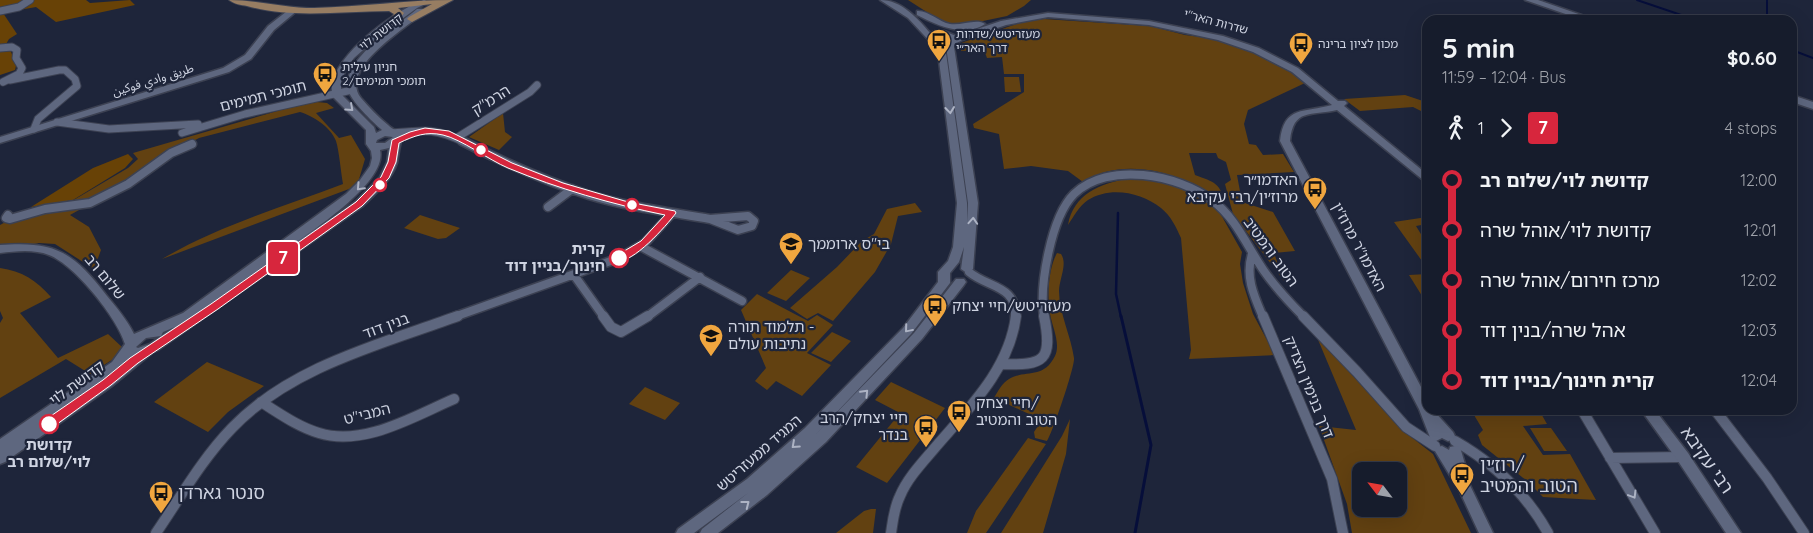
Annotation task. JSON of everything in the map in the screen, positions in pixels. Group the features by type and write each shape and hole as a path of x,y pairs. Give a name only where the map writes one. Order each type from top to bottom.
{"main road":[{"path":"234,0 253,7 294,10 372,7 448,0"},
{"path":"412,19 437,5 458,0"},
{"path":"1529,0 1576,15"},
{"path":"372,7 391,8 398,11 398,16 393,22"},
{"path":"1797,100 1813,106"}],"street":[{"path":"0,11 22,6 30,0"},
{"path":"884,0 911,16 927,31 933,41 945,45 950,38"},
{"path":"899,0 947,27 962,28 993,22"},
{"name":"קדושת לוי","path":"352,90 352,78 364,58 420,12 425,2"},
{"name":"קדושת לוי","path":"336,93 336,80 350,58 367,42 414,6 425,2"},
{"name":"طريق وادي فوکين","path":"0,140 218,74 248,57 271,28 294,10"},
{"name":"שדרות האר\"י","path":"950,38 993,22 1026,14 1059,12 1135,18 1205,30 1242,41 1286,60 1300,69 1338,104"},
{"path":"920,13 950,38"},
{"name":"שדרות האר\"י","path":"950,38 1004,23 1039,16 1083,17 1166,26 1220,38 1269,56 1307,78 1338,104"},
{"path":"950,38 973,204 965,276"},
{"name":"המגיד ממעזריטש","path":"683,533 752,483 810,432 907,331 944,283 946,271 954,261 957,252 962,204 942,53 940,47 933,41"},
{"path":"0,48 12,47 17,50 16,58 22,68 19,74 7,81 59,70 65,70 75,79 77,86 38,119 34,130"},
{"name":"הרמ\"ק","path":"458,137 530,92 537,85"},
{"path":"352,90 382,126 394,137"},
{"name":"תומכי תמימים","path":"182,133 216,122 352,90"},
{"path":"148,333 187,316 344,201 362,185 371,172 378,153 373,142 371,129 336,93"},
{"path":"1338,104 1422,176"},
{"name":"האדמו\"ר מרוז'ין","path":"1338,104 1296,116 1286,127 1285,141 1422,401"},
{"path":"57,122 74,126 161,128 216,122"},
{"path":"373,142 383,146 394,137 425,130 439,131 458,137 509,165 572,189 627,204 710,219"},
{"name":"קדושת לוי","path":"0,458 153,347 215,307 365,199 379,186 389,171 392,162 394,137"},
{"path":"8,215 6,218 10,219 45,209 90,203 128,184 171,153 192,144"},
{"name":"הטוב והמטיב","path":"1001,364 1020,365 1038,362 1047,350 1043,289 1049,257 1066,204 1080,189 1100,179 1132,174 1158,176 1185,185 1214,201 1230,219 1252,254 1282,293 1412,432 1445,443 1502,475 1531,503 1548,533"},
{"path":"548,207 572,189"},
{"name":"בנין דוד","path":"156,533 220,442 232,428 262,402 293,382 343,358 574,276 619,258 640,246 672,213"},
{"path":"640,246 742,301"},
{"name":"שלום רב","path":"0,249 35,247 49,250 68,258 82,271 122,324 129,335 130,346"},
{"name":"דרך בנימין הצדיק","path":"1252,254 1249,264 1251,291 1281,356 1332,479 1343,533"},
{"path":"891,533 895,506 907,481 994,378 1001,364 1015,321 1015,304 1004,291 965,276 948,280 946,271 961,266 965,276"},
{"path":"574,276 611,327 621,332 643,320 700,278"},
{"name":"המגיד ממעזריטש","path":"707,533 762,491 821,438 907,349 965,276"},
{"name":"שלום רב","path":"122,324 136,332 148,333"},
{"path":"130,346 136,353 153,347 162,340 161,335 148,333"},
{"name":"קדושת לוי","path":"0,446 112,368 125,356 130,346 148,333"},
{"name":"המבי\"ט","path":"262,402 320,434 339,436 380,429 454,399"},
{"name":"האדמו\"ר מרוז'ין","path":"1429,415 1445,443"},
{"path":"1585,415 1655,533"},
{"name":"רבי עקיבא","path":"1652,415 1734,533"},
{"path":"1720,415 1804,533"},
{"path":"1445,443 1486,533"},
{"path":"1610,458 1683,458"}],"shaded area":[{"path":"0,0 86,0 90,3 130,0 135,5 56,22 36,7 3,13 17,34 9,39 5,46 9,46 16,66 15,70 0,75"},
{"path":"908,0 1031,0 1007,16 959,26 947,25"},
{"path":"1044,19 1150,26 1185,35 1217,39 1266,57 1293,73 1305,83 1248,110 1244,124 1249,144 1256,145 1263,155 1283,154 1294,172 1237,175 1242,202 1273,212 1295,251 1274,253 1284,281 1233,214 1225,184 1231,180 1226,162 1218,158 1216,153 1189,153 1195,175 1216,184 1221,192 1224,205 1210,194 1193,185 1176,177 1157,172 1138,169 1119,170 1100,174 1083,182 1068,171 1031,166 1004,169 999,134 974,128 973,124 1024,92 1024,74 1004,74 1002,57 987,58 984,50 961,51 961,43 1022,22"},
{"path":"1004,77 1019,77 1021,92 1005,92"},
{"path":"1405,95 1422,101 1422,112 1413,107 1360,111 1344,99"},
{"path":"305,103 327,103 334,108 316,113 339,138 351,135 365,159 357,186 162,259 183,247 228,227 343,184 334,136 321,123 300,112 199,138 158,160 106,195 70,215 89,227 101,250 94,269 55,244 39,243 0,251 0,225 31,208 72,201 128,168 138,159 133,153"},
{"path":"503,113 505,132 512,137 499,150 469,137"},
{"path":"128,154 133,159 125,168 73,200 31,207 93,168"},
{"path":"1127,179 1155,179 1178,185 1205,200 1220,213 1242,252 1240,264 1243,283 1253,314 1275,355 1189,359 1191,350 1181,238 1168,215 1153,202 1125,193 1106,193 1085,202 1068,225 1076,206 1089,192 1098,187"},
{"path":"915,203 922,212 898,216 891,244 875,272 833,321 818,313 807,319 790,308 837,267 862,241 874,234 887,209"},
{"path":"420,215 460,228 446,238 438,239 404,228"},
{"path":"1422,218 1422,225 1416,226 1422,236 1422,261 1394,222"},
{"path":"1057,253 1061,254 1064,262 1059,291 1063,316 1074,358 1063,400 1047,441 1035,438 1034,432 1042,420 994,398 1000,387 1007,381 1015,376 1040,371 1055,356 1057,341 1050,314 1049,291 1050,275"},
{"path":"0,268 15,271 28,277 51,297 20,313 58,358 108,334 123,348 118,356 90,374 66,359 0,398 0,323 3,318 0,311"},
{"path":"791,270 810,278 786,301 767,293"},
{"path":"1422,274 1422,296 1409,275"},
{"path":"757,294 808,321 817,315 833,325 807,353 831,365 802,396 776,381 767,390 755,381 766,368 741,310"},
{"path":"832,332 851,341 831,362 811,353"},
{"path":"1316,335 1401,429 1433,454 1471,533 1352,533 1347,504 1319,426 1356,430"},
{"path":"207,362 264,386 228,412 208,432 154,402"},
{"path":"891,382 945,408 887,483 856,467 900,413 875,400"},
{"path":"645,387 680,403 665,420 629,404"},
{"path":"1474,415 1542,415 1547,424 1523,426 1543,455 1570,454 1596,500 1543,497 1527,481 1482,445 1478,435 1483,430"},
{"path":"1070,419 1066,454 1043,533 1001,533 1062,436"},
{"path":"1530,428 1551,428 1567,451 1544,451"},
{"path":"1028,438 1046,444 986,533 967,533 976,511"},
{"path":"876,509 873,533 836,533 864,511"}],"waterway":[{"path":"1637,0 1681,15"},
{"path":"1767,0 1767,15"},
{"path":"1797,52 1813,58"},
{"path":"1118,213 1116,294 1121,317"},
{"path":"1121,316 1151,445 1135,533"}],"bus line":[{"name":"7","path":"49,424 120,373 134,360 215,307 348,213 377,188 389,171 395,142 413,133 425,130 446,133 458,137 509,165 560,185 590,195 672,213 644,243 619,258"}],"place":[{"name":"מעזריטש/שדרות דרך האר״י","path":"939,62"},
{"name":"מכון לציון ברינה","path":"1301,65"},
{"name":"חניון עילית 2/תומכי תמימים","path":"325,95"},
{"name":"האדמו״ר מרוז׳ין/רבי עקיבא","path":"1315,210"},
{"name":"קרית חינוך/בניין דוד","path":"619,258"},
{"name":"בי\"ס ארוממך","path":"791,265"},
{"name":"מעזריטש/חיי יצחק","path":"935,327"},
{"name":"תלמוד תורה - נתיבות עולם","path":"711,357"},
{"name":"קדושת לוי/שלום רב","path":"49,424"},
{"name":"חיי יצחק/ הטוב והמטיב","path":"959,433"},
{"name":"חיי יצחק/הרב בנדר","path":"926,448"},
{"name":"רוז׳ין/ הטוב והמטיב","path":"1462,496"},
{"name":"סנטר גארדן","path":"161,514"}]}
